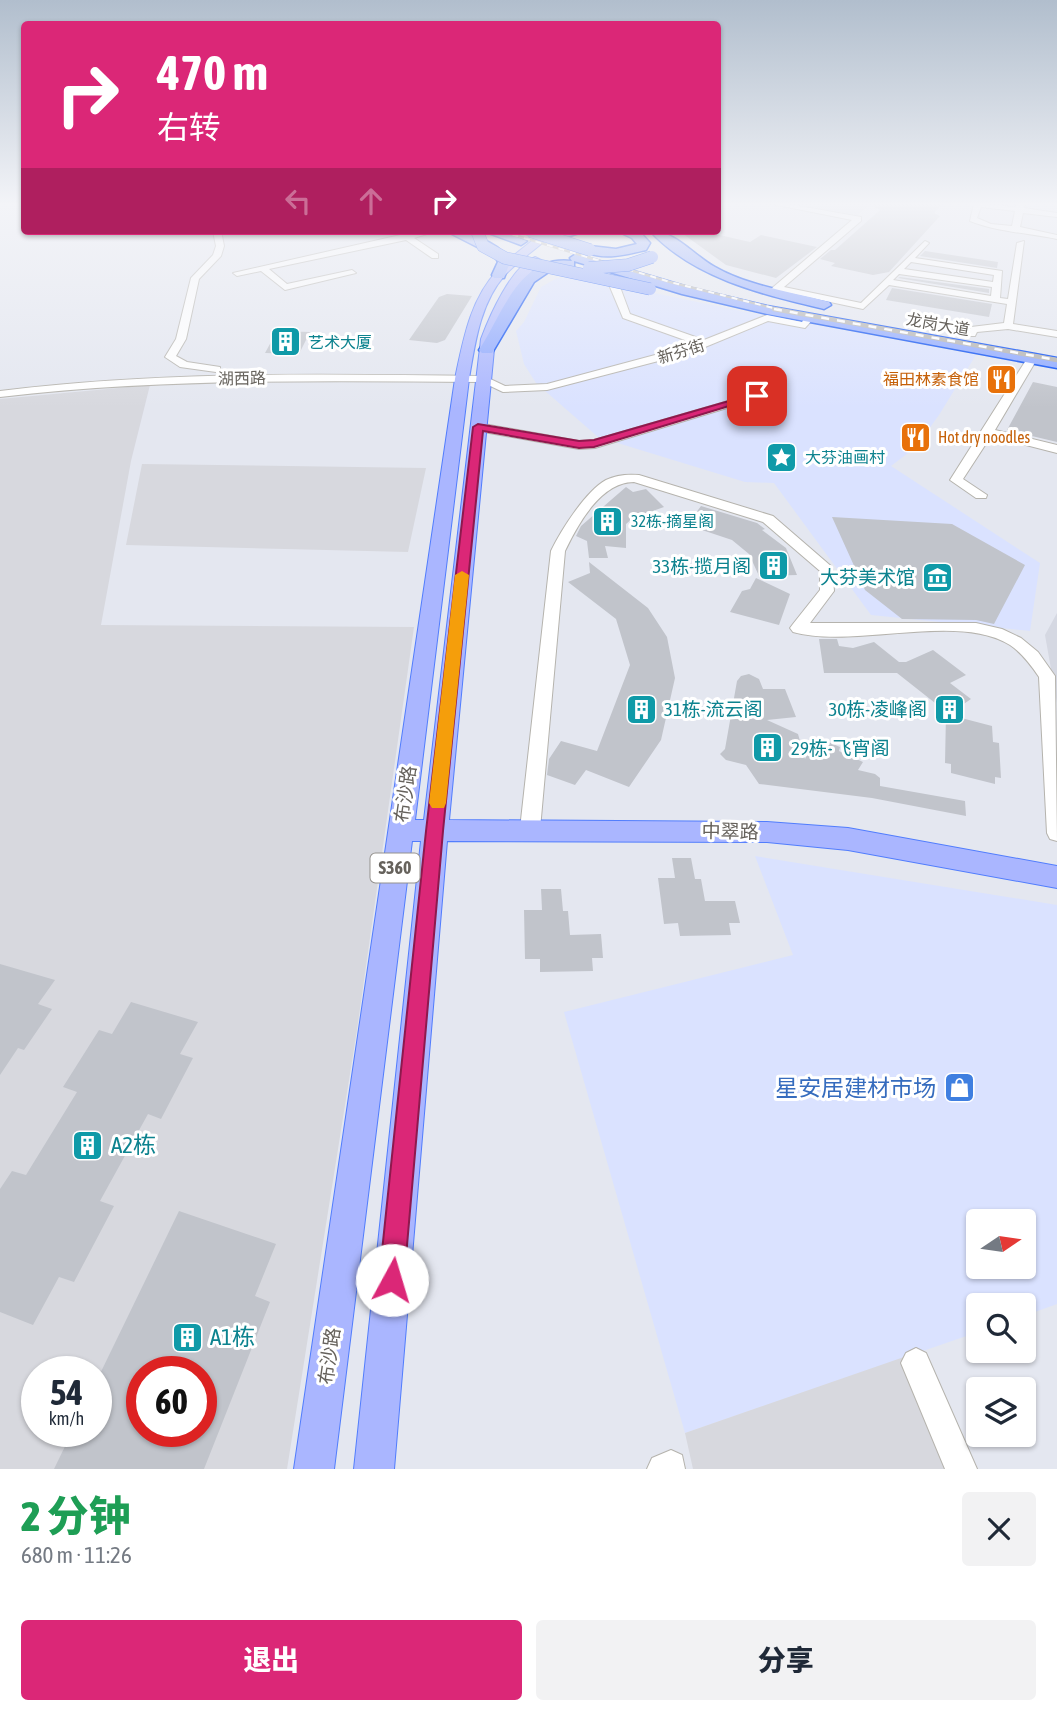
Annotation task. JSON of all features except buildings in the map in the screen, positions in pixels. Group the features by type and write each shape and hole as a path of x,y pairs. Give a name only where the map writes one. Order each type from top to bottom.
{"highway":[{"path":"487,350 516,296 530,277 539,272"},
{"path":"568,272 759,308"},
{"path":"610,272 687,290"},
{"name":"龙岗大道","path":"623,272 759,308 1057,363"},
{"name":"龙岗大道","path":"665,272 716,286 1057,349"},
{"path":"714,272 736,281 839,309"}],"main road":[{"name":"布沙路","path":"374,1469 435,831 478,427 473,379 473,327 489,289 504,272"},
{"name":"布沙路","path":"314,1469 400,830 473,379 487,350 498,308 524,272"},
{"name":"中翠路","path":"400,830 753,831 821,837 1057,877"}],"street":[{"path":"201,272 195,278 181,339 170,357 184,365 273,377"},
{"path":"237,273 243,272"},
{"path":"267,272 285,287 342,272"},
{"path":"776,290 797,272"},
{"path":"776,290 863,306 896,272"},
{"path":"901,272 997,285"},
{"path":"989,272 999,273 995,300"},
{"path":"1008,326 1016,272"},
{"path":"887,282 1010,302"},
{"path":"615,287 626,316 706,344"},
{"name":"新芬街","path":"473,379 503,389 547,387 706,344 767,318 805,325 809,318"},
{"path":"971,334 974,329 1008,326 1057,334"},
{"path":"981,495 956,480 1032,359"},
{"name":"湖西路","path":"0,394 60,385 138,380 273,377 473,379"},
{"path":"478,427 579,445 603,442 757,396"},
{"path":"988,432 1057,449"},
{"path":"530,829 558,551 562,540 606,485 626,478 644,480 768,519 804,547 827,570 827,591 798,628 981,628 1006,635 1023,644 1039,661 1047,676 1057,833"},
{"path":"916,1363 961,1469"}],"shaded area":[{"name":"大芬油画村","path":"577,277 976,355 916,447 891,466 1040,563 1030,631 871,615 774,483 745,482 598,437 536,383 524,364 516,331 524,322 541,287 557,278"},
{"path":"150,385 131,461 101,625 414,627 357,1030 287,1469 0,1469 0,399"},
{"path":"142,464 426,468 408,552 126,545"},
{"path":"1057,613 1057,703 1045,635"},
{"path":"755,856 1057,905 1057,1304 1036,1312 1036,1293 966,1293 966,1336 685,1433 564,1012 793,955"},
{"path":"904,1357 950,1469 693,1469 685,1433"}],"railway":[{"path":"635,272 781,310"},
{"path":"774,309 1057,360"}],"slow traffic":[{"path":"438,803 462,575"}],"place":[{"name":"艺术大厦","path":"285,342"},
{"name":"福田林素食馆","path":"1002,379"},
{"name":"Hot dry noodles","path":"915,437"},
{"name":"大芬油画村","path":"782,457"},
{"name":"32栋-摘星阁","path":"608,521"},
{"name":"33栋-揽月阁","path":"774,566"},
{"name":"大芬美术馆","path":"938,577"},
{"name":"31栋-流云阁","path":"641,709"},
{"name":"30栋-凌峰阁","path":"950,709"},
{"name":"29栋-飞宵阁","path":"768,748"},
{"name":"星安居建材市场","path":"959,1088"},
{"name":"A2栋","path":"88,1145"},
{"name":"A1栋","path":"187,1337"}],"route":[{"path":"392,1280 435,831 478,427 579,445 594,444 757,396"}]}
